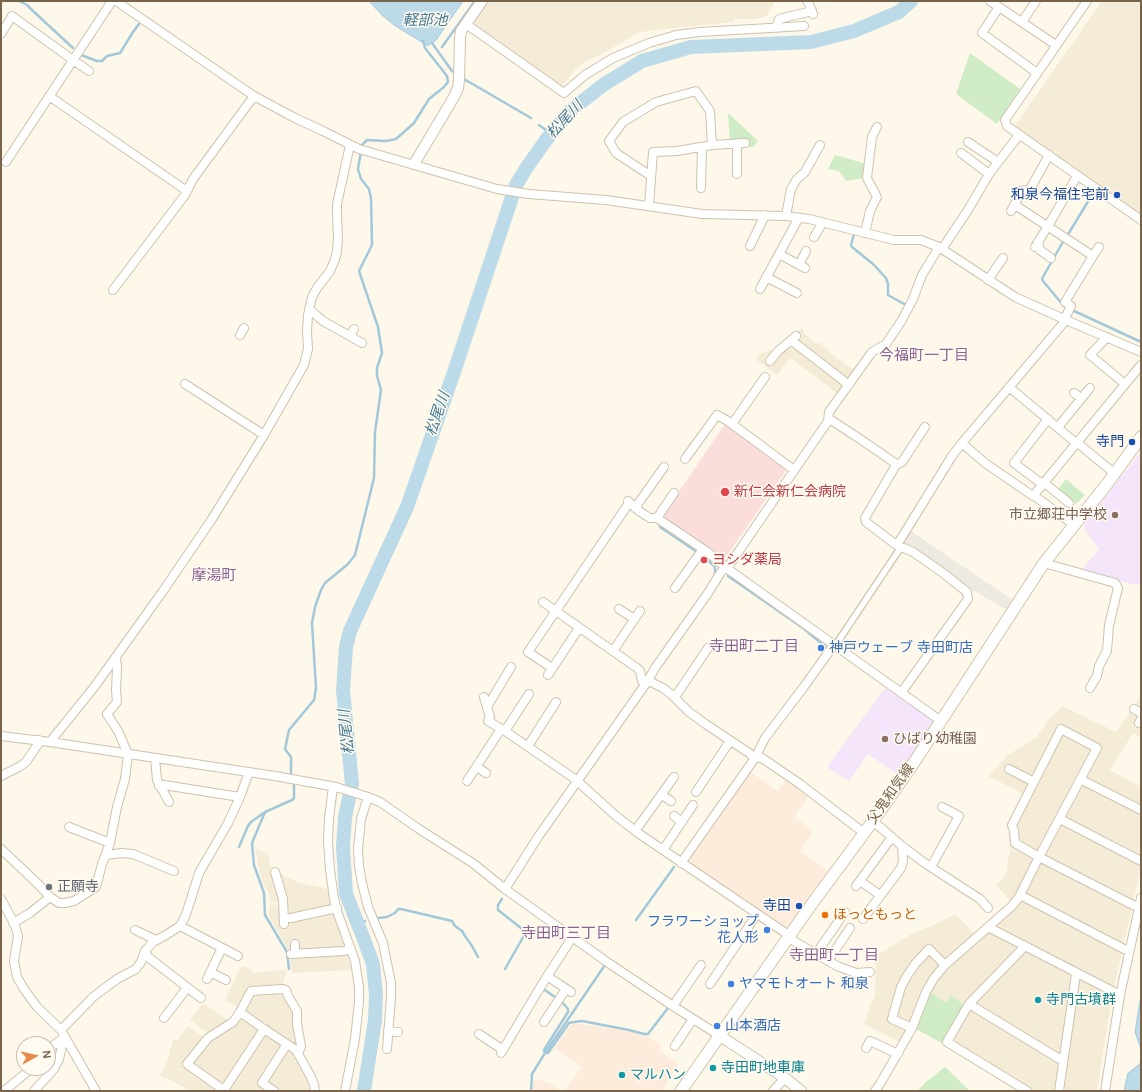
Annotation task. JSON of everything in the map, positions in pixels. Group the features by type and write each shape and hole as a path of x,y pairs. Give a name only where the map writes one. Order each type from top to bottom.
{"main road":[{"name":"父鬼和気線","path":"681,1091 873,821 941,721 1044,563 1115,474 1141,437"}],"street":[{"path":"6,162 112,1"},
{"path":"116,1 254,96 295,118 360,149 497,189 529,194 606,200 702,214 786,216 809,219 894,240 921,240 940,248 1016,298 1141,352"},
{"path":"414,164 458,88 461,31 482,1"},
{"path":"776,28 779,19 813,13 807,1"},
{"path":"990,1 1056,45"},
{"path":"1022,22 1036,1"},
{"path":"1087,1 1005,120 1007,126 1141,220"},
{"path":"999,7 982,33 1037,73"},
{"path":"1,34 12,16 72,60 89,70"},
{"path":"466,24 564,93 585,75 614,58 676,35 700,32 804,26"},
{"path":"651,176 616,153 609,140 623,122 656,102 696,90 710,111 712,145"},
{"path":"49,96 187,191"},
{"path":"113,290 187,191 193,179 254,96"},
{"path":"865,233 870,211 877,197 867,178 872,137 877,127"},
{"path":"505,889 538,837 647,682 655,668 725,567 730,564 828,421 828,412 872,352 886,344 902,320 913,299 922,275 968,210 989,174 1019,134"},
{"path":"683,141 683,151"},
{"path":"968,142 998,162"},
{"path":"649,206 653,152 683,151 712,145 741,143 737,174"},
{"path":"50,742 116,658 212,519 264,435 304,365 308,349 308,315 312,297 330,271 337,252 337,204 350,145"},
{"path":"701,188 702,147"},
{"path":"786,216 791,189 797,179 798,174 805,172 815,148"},
{"path":"961,153 989,174"},
{"path":"1049,155 1029,191 1017,190 1013,208 1048,226 1093,256"},
{"path":"1045,257 1036,245 1077,176"},
{"path":"750,246 764,215"},
{"path":"760,289 797,221 797,218"},
{"path":"814,238 821,223"},
{"path":"681,863 766,738 831,649 835,646 899,546 949,464 952,456 1065,320 1071,306 1065,302 1099,247"},
{"path":"779,254 802,266 806,252"},
{"path":"988,280 1003,258"},
{"path":"766,277 781,288 797,293"},
{"path":"309,309 323,321 352,332 362,343"},
{"path":"1107,337 1090,355 1125,384"},
{"path":"770,361 778,351 794,338 823,360 849,385"},
{"path":"1033,496 1078,444 1141,365"},
{"path":"732,424 759,392 765,376"},
{"path":"185,384 264,435"},
{"path":"1009,387 1115,474"},
{"path":"1058,427 1078,396 1090,388"},
{"path":"685,459 696,450 712,429 717,415 732,424 794,470"},
{"path":"1048,419 1014,463 1047,485 1070,503"},
{"path":"828,421 832,420 896,465"},
{"path":"902,693 968,599 967,592 943,573 913,552 899,546 866,522 865,518 896,465 902,462 916,433 925,427"},
{"path":"962,443 985,463 1036,497 1074,525"},
{"path":"579,628 550,672 528,652 556,611 571,596 631,504 653,477 664,467"},
{"path":"657,518 674,493"},
{"path":"631,504 650,518 657,518 701,552 709,553 725,567 941,721"},
{"path":"675,588 701,552"},
{"path":"1044,563 1115,583 1118,588 1109,624 1107,651 1090,688"},
{"path":"543,602 637,668 640,671 642,682 651,682 663,688 675,697 689,712 754,757 762,758 800,784 864,833"},
{"path":"619,608 634,619"},
{"path":"613,651 640,611"},
{"path":"675,697 708,648"},
{"path":"1,849 50,897 59,903 74,901 96,887 102,864 110,843 117,806 125,779 128,754 118,731 107,714 117,702 116,658"},
{"path":"487,706 511,667"},
{"path":"467,781 529,694"},
{"path":"484,697 490,717 488,721 528,746 577,781 635,831 790,936 792,940 856,975 870,972"},
{"path":"528,746 556,702"},
{"path":"875,1091 912,1028 926,992 934,978 945,965 1012,906 1020,895 1040,857 1060,819 1080,779 1097,748 1061,729 1012,825 1015,843 1040,857 1133,905 1140,902"},
{"path":"1,736 39,740 249,772 334,787 380,802 474,864 505,889 573,936 607,962 693,1020 785,1078 801,1091"},
{"path":"1,776 26,762 39,740"},
{"path":"696,792 730,741"},
{"path":"155,758 157,780 170,802"},
{"path":"477,767 486,773"},
{"path":"1009,769 1034,782"},
{"path":"56,1042 93,997 117,979 136,969 141,962 145,951 153,942 180,926 185,917 199,872 228,823 249,772"},
{"path":"635,831 674,777"},
{"path":"1080,779 1141,810"},
{"path":"160,786 164,785 240,797"},
{"path":"334,787 329,818 328,842 330,870 337,908 358,973 359,1002 355,1039 345,1091"},
{"path":"662,795 670,801"},
{"path":"366,797 361,819 358,849 359,866 368,907 383,943 388,964 392,998 387,1049"},
{"path":"663,850 693,805"},
{"path":"931,867 959,816 942,807"},
{"path":"674,816 682,822"},
{"path":"1060,819 1141,861"},
{"path":"873,821 902,846 980,899 988,908"},
{"path":"69,827 110,843"},
{"path":"880,895 858,884 892,837"},
{"path":"863,919 900,868 903,861 902,846"},
{"path":"106,855 122,853 133,854 174,871"},
{"path":"275,872 283,899 284,921 312,910 337,908"},
{"path":"1020,895 1124,949 1129,950"},
{"path":"14,923 30,913 50,897"},
{"path":"1,899 14,923 18,936 14,961 17,977 38,1007 63,1035 96,1091"},
{"path":"1105,1091 1120,995 1140,902"},
{"path":"816,954 845,912"},
{"path":"710,984 735,953 757,914"},
{"path":"180,926 238,956"},
{"path":"988,927 1076,974 1120,995"},
{"path":"828,961 850,928"},
{"path":"135,930 156,940"},
{"path":"479,1034 502,1051 573,936"},
{"path":"295,944 293,954 344,951 351,949"},
{"path":"1025,946 969,1004 947,1042 1026,1091"},
{"path":"222,948 208,976 226,980"},
{"path":"912,1028 892,1019 901,987 915,964 929,949 945,965"},
{"path":"145,951 148,957 200,998"},
{"path":"672,1006 701,965"},
{"path":"1059,1091 1076,974"},
{"path":"547,976 569,990 559,1000 549,1019"},
{"path":"164,1018 187,988"},
{"path":"264,1029 224,1091 187,1064 208,1038 233,1022 251,991 286,990 297,1011 297,1024 301,1046 298,1054"},
{"path":"969,1004 1063,1061"},
{"path":"240,1012 296,1050 311,1076 315,1091"},
{"path":"675,1046 693,1020"},
{"path":"388,1031 398,1032"},
{"path":"34,1091 54,1069 59,1059 63,1035"},
{"path":"866,1048 870,1041 898,1054"},
{"path":"274,1091 262,1083 287,1044"},
{"path":"4,1091 22,1076"},
{"path":"773,1091 785,1078"}],"shaded area":[{"path":"487,1 775,1 767,15 759,19 735,19 733,22 639,32 622,43 582,64 561,87 474,26 473,21"},
{"path":"1102,1 1141,1 1141,215 1014,127"},
{"path":"802,328 805,334 817,344 818,342 828,349 829,352 855,371 838,394 790,358 777,375 757,360 758,354 774,349"},
{"name":"新仁会新仁会病院","path":"725,424 786,470 724,560 714,551 663,518 663,515"},
{"name":"市立郷荘中学校","path":"1141,451 1141,585 1121,582 1081,571 1099,549 1085,530 1085,518 1094,512"},
{"path":"909,530 1013,600 1007,610 969,588 946,569 901,542"},
{"name":"ひばり幼稚園","path":"885,688 933,720 933,724 899,775 868,754 849,781 827,767"},
{"path":"1141,696 1141,738 1133,733 1110,770 1141,787 1141,866 1112,998 1097,1091 1032,1091 953,1042 942,1043 916,1029 906,1032 900,1042 864,1024 870,1005 875,996 875,963 879,954 913,933 955,914 975,934 1011,901 996,885 1006,875 1010,849 1007,825 1023,794 988,776 1008,755 1037,737 1048,720 1062,706 1116,732"},
{"path":"749,771 778,791 788,778 810,794 794,817 813,831 800,851 828,871 789,926 785,926 685,860"},
{"path":"255,848 268,854 271,869 299,883 329,889 339,931 352,970 291,973 290,952 269,914 270,904 280,905 280,903 270,902 269,894 261,879"},
{"path":"245,966 254,973 287,969 283,985 279,992 294,1010 302,1053 318,1083 319,1091 187,1091 167,1078 160,1076 169,1056 173,1038 177,1041 188,1026 204,1038 209,1034 190,1020 203,1003 229,1021 238,1008 227,1001 226,997 241,967"},
{"path":"575,1023 629,1031 647,1036 662,1046 659,1050 679,1064 662,1090 664,1091 564,1091 582,1067 554,1048 569,1026"},
{"path":"541,1080 549,1083 560,1091 532,1091 533,1081"}],"green space":[{"path":"970,53 1020,89 997,124 956,94"},
{"path":"728,113 758,141 753,147 747,147 747,140 730,141"},
{"path":"835,155 867,164 865,178 846,181 839,171 828,169"},
{"path":"1066,479 1085,495 1076,504 1058,489"},
{"path":"930,992 946,1003 951,995 964,1005 942,1043 916,1029"},
{"path":"945,1067 970,1091 917,1091 926,1082"}],"water":[{"name":"軽部池","path":"369,1 463,1 436,40 428,46 394,25"},
{"path":"1141,995 1141,1049 1135,1032"},
{"path":"1141,1058 1141,1091 1124,1091 1128,1073 1140,1064"}],"waterway":[{"path":"19,1 27,5 73,48"},
{"path":"442,47 475,1"},
{"name":"松尾川","path":"364,1091 375,1020 376,995 373,964 346,894 343,847 345,817 352,784 343,690 346,647 350,631 407,507 454,372 516,185 546,140 570,111 603,85 642,61 691,47 811,42 854,31 899,12 911,1"},
{"path":"81,55 97,61 102,61 107,56 120,53 139,24"},
{"path":"291,774 291,757 285,749 289,730 314,700 316,688 312,623 315,607 325,583 348,564 355,555 374,478 375,432 381,390 377,376 377,368 382,353 378,327 359,271 372,245 371,198 369,189 361,179 358,169 362,145 367,140 386,141 396,139 414,123 429,99 448,82 447,76 425,48 423,41"},
{"path":"432,43 455,73"},
{"path":"464,79 531,118"},
{"path":"539,125 551,134"},
{"path":"1067,236 1092,195"},
{"path":"854,234 851,245 852,247 873,264 886,278 888,284 888,295 906,305"},
{"path":"1063,305 1042,279 1064,240"},
{"path":"1072,310 1141,342"},
{"path":"660,527 703,556 715,567 715,575"},
{"path":"728,576 803,628 828,649 827,650"},
{"path":"239,847 251,822 265,812 294,798 294,783"},
{"path":"265,812 252,843 254,865 264,893 265,915 287,952 289,969"},
{"path":"636,920 674,867"},
{"path":"502,899 498,905 498,910 526,932 505,969"},
{"path":"378,918 387,917 395,913 398,909 401,909 452,921 455,926 462,931 478,957"},
{"path":"358,923 365,921"},
{"path":"531,1091 532,1074 605,965"},
{"path":"542,988 562,1002 568,1009 568,1012 544,1050 545,1053"},
{"path":"545,1053 548,1053 569,1023 582,1021 648,1034 668,1008"}],"place":[{"name":"和泉今福住宅前","path":"1117,195"},
{"name":"寺門","path":"1132,442"},
{"name":"新仁会新仁会病院","path":"725,492"},
{"name":"市立郷荘中学校","path":"1115,515"},
{"name":"ヨシダ薬局","path":"704,560"},
{"name":"神戸ウェーブ 寺田町店","path":"821,648"},
{"name":"ひばり幼稚園","path":"885,739"},
{"name":"正願寺","path":"49,887"},
{"name":"寺田","path":"799,906"},
{"name":"ほっともっと","path":"825,915"},
{"name":"フラワーショップ 花人形","path":"767,930"},
{"name":"ヤマモトオート 和泉","path":"731,984"},
{"name":"寺門古墳群","path":"1038,1000"},
{"name":"山本酒店","path":"717,1026"},
{"name":"寺田町地車庫","path":"713,1068"},
{"name":"マルハン","path":"622,1075"}],"district":[{"name":"今福町一丁目","path":"924,356"},
{"name":"摩湯町","path":"214,576"},
{"name":"寺田町二丁目","path":"754,647"},
{"name":"寺田町三丁目","path":"566,934"},
{"name":"寺田町一丁目","path":"834,956"}]}
